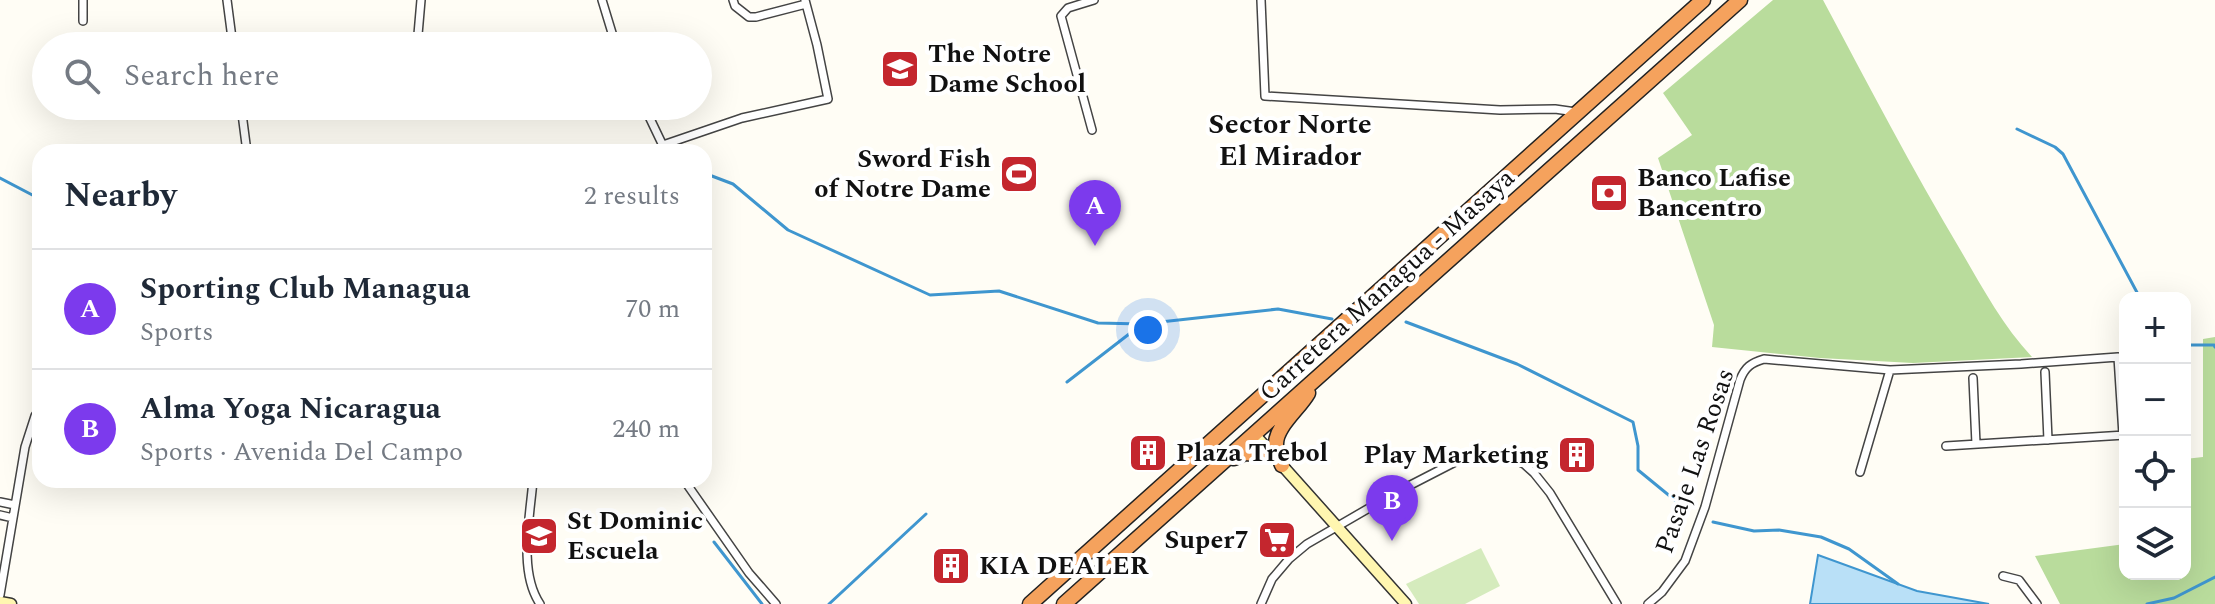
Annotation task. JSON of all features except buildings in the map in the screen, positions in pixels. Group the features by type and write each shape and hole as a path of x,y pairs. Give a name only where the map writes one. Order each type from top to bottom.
{"highway":[{"name":"Carretera Managua - Masaya","path":"1030,604 1703,0"},
{"name":"Carretera Managua - Masaya","path":"1064,604 1740,0"},
{"path":"1255,435 1252,421 1256,411 1308,365 1317,346"},
{"path":"1223,464 1245,453 1277,460 1279,429 1301,406 1314,382"},
{"path":"1167,481 1191,469 1236,432 1242,430 1255,435"}],"street":[{"path":"83,0 83,21"},
{"path":"227,0 231,32"},
{"path":"418,32 421,0"},
{"path":"602,0 612,32"},
{"path":"677,144 742,118 828,99 806,2 749,17 735,6 733,0"},
{"path":"1092,130 1061,16 1068,8 1094,0"},
{"path":"1261,0 1265,96 1578,112"},
{"path":"243,120 246,144"},
{"path":"651,120 662,144"},
{"path":"1860,472 1890,370 2118,357 2119,370"},
{"name":"Pasaje Las Rosas","path":"1648,604 1662,592 1685,561 1705,507 1740,380 1751,362 1764,359 1890,370"},
{"path":"2045,372 2048,440"},
{"path":"1973,378 1976,444"},
{"path":"0,595 25,447 32,425"},
{"path":"1255,435 1406,604"},
{"path":"1946,446 2119,435"},
{"path":"1261,604 1272,579 1307,544 1463,458 1486,453 1502,454 1524,464 1534,473 1550,493 1617,604"},
{"path":"532,488 527,567 530,584 540,604"},
{"path":"690,488 742,563 776,604"},
{"path":"0,502 15,505"},
{"path":"0,515 13,518"},
{"path":"2003,576 2019,580 2037,604"},
{"path":"0,602 11,604"}],"green space":[{"path":"1773,0 1823,0 1977,278 2002,319 2032,357 1913,363 1712,347 1714,325 1658,158 1692,135 1663,93"},
{"path":"2215,337 2215,604 2060,604 2035,556 2119,545 2119,580 2191,580 2191,458 2203,457 2203,339"},
{"path":"1481,548 1500,586 1465,604 1419,604 1406,584"}],"water":[{"name":"Sword Fish of Notre Dame","path":"1036,165 1036,182 1002,183 1001,167"},
{"path":"1818,555 1917,591 1989,604 1810,604"}],"waterway":[{"path":"2017,129 2063,154 2137,292"},
{"path":"712,176 733,184 788,230 930,295 999,291 1098,323 1142,324"},
{"path":"0,178 32,195"},
{"path":"1067,382 1142,324 1278,309 1332,319"},
{"path":"1406,322 1517,364 1633,422 1638,446 1638,470 1688,511"},
{"path":"2191,345 2215,347"},
{"path":"829,604 926,514"},
{"path":"1713,522 1754,531 1779,530 1821,537 1849,549 1898,584"},
{"path":"714,542 762,604"},
{"path":"2147,604 2174,598 2215,577"}],"place":[{"name":"The Notre Dame School","path":"900,69"},
{"name":"Sword Fish of Notre Dame","path":"1019,174"},
{"name":"Banco Lafise Bancentro","path":"1609,193"},
{"name":"Sporting Club Managua","path":"1095,246"},
{"name":"Plaza Trebol","path":"1148,453"},
{"name":"Play Marketing","path":"1577,455"},
{"name":"St Dominic Escuela","path":"539,536"},
{"name":"Super7","path":"1277,540"},
{"name":"Alma Yoga Nicaragua","path":"1392,541"},
{"name":"KIA DEALER","path":"951,566"}],"district":[{"name":"Sector Norte El Mirador","path":"1290,140"}]}
